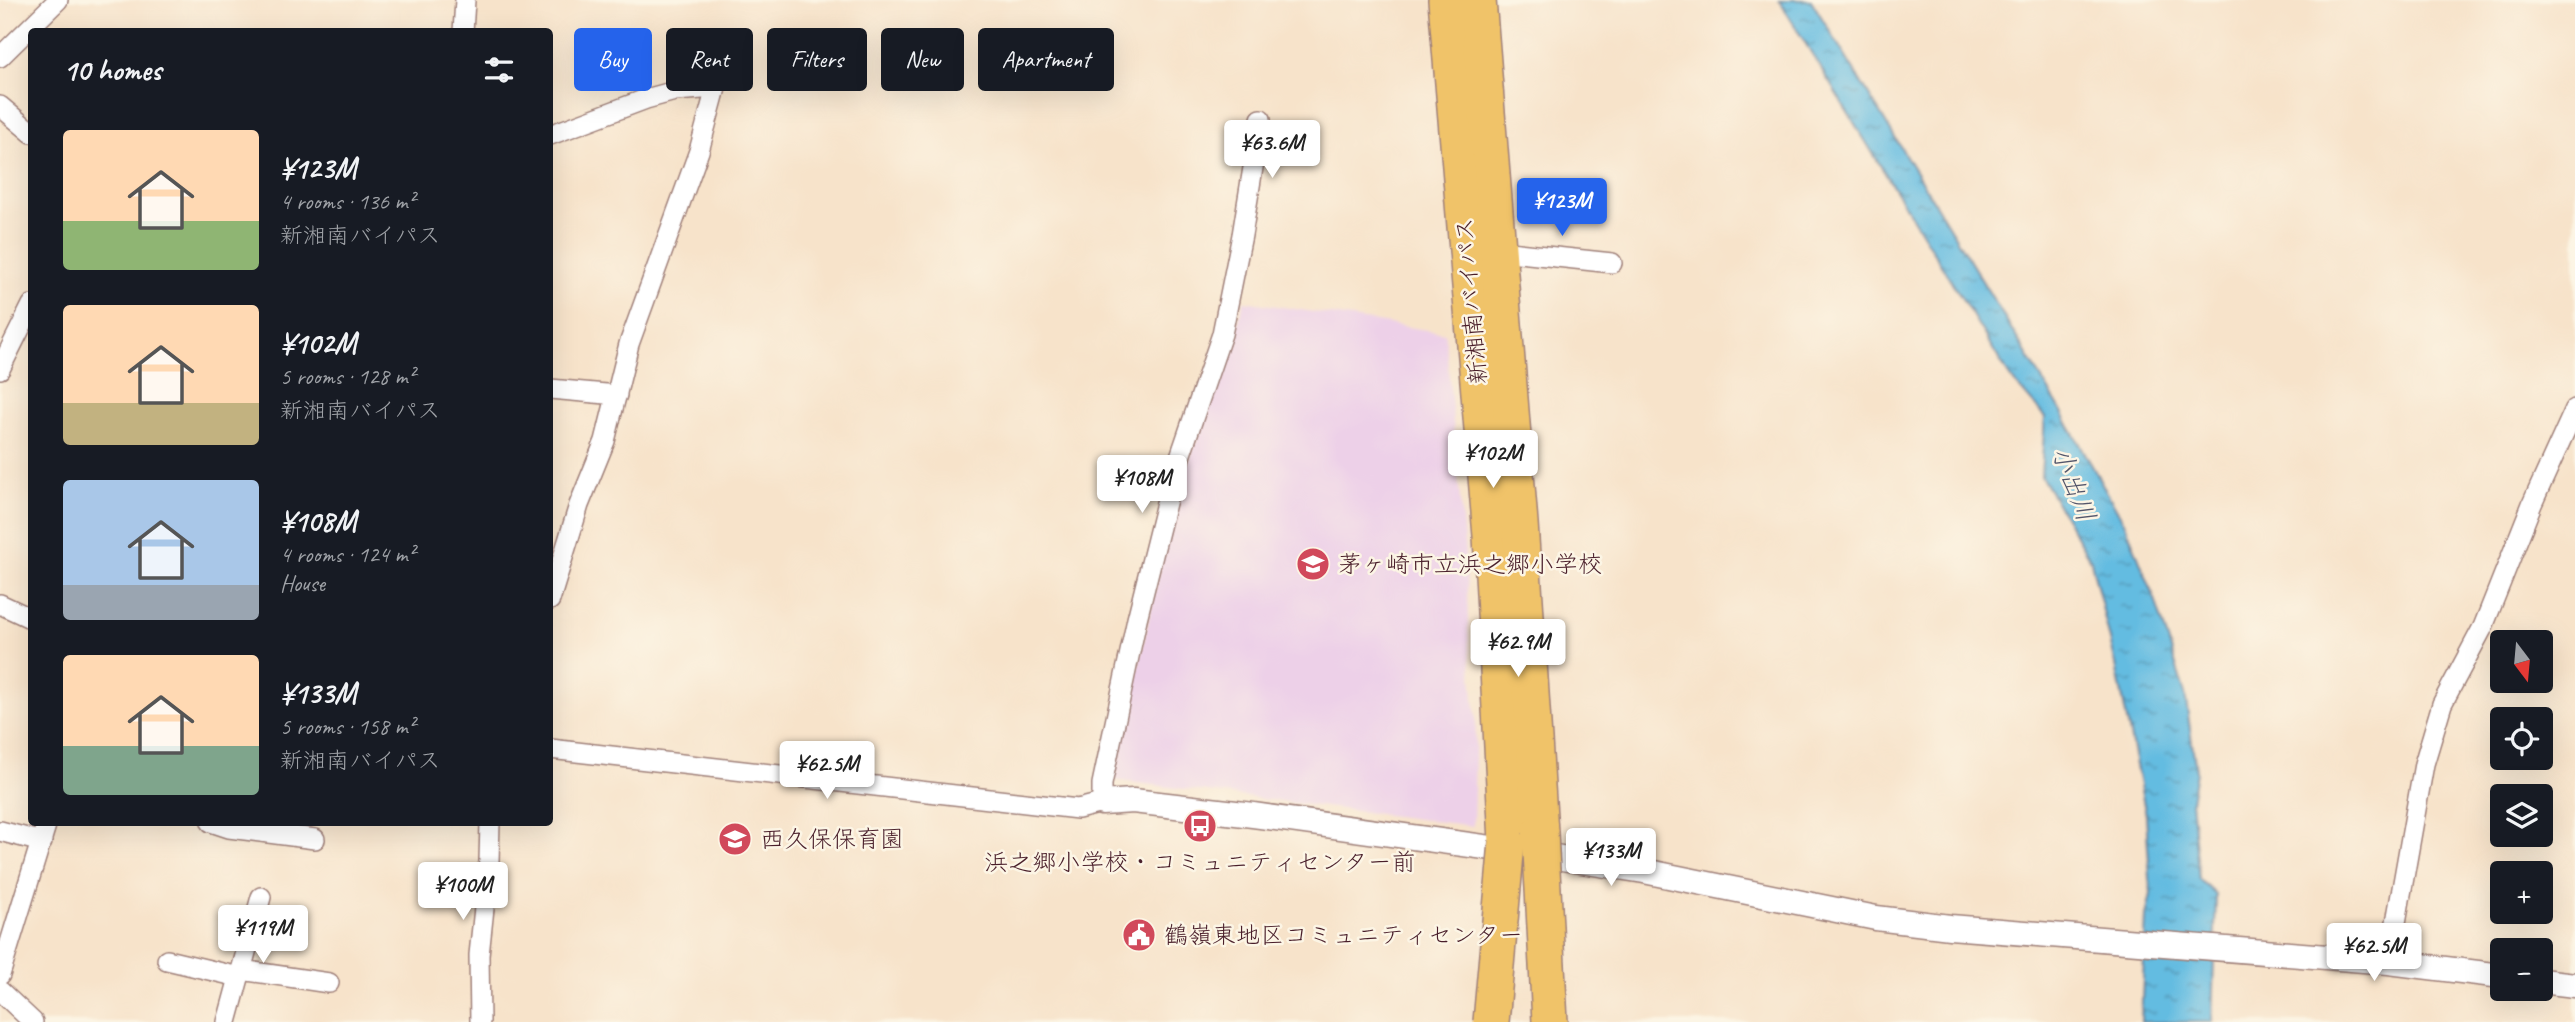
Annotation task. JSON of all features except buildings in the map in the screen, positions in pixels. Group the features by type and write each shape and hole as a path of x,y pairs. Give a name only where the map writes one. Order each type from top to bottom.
{"highway":[{"name":"新湘南バイパス","path":"1446,0 1491,536 1499,845 1509,1022"},
{"name":"新湘南バイパス","path":"1478,0 1545,844 1540,1022"},
{"path":"1545,844 1552,1022"},
{"path":"1491,1022 1499,845"}],"street":[{"path":"30,28 58,0"},
{"path":"463,28 465,0"},
{"path":"1431,0 1474,502 1489,744 1499,845 1480,1022"},
{"path":"1487,0 1509,252 1545,844"},
{"path":"0,57 28,29"},
{"path":"553,134 646,99 675,91 716,88 699,151 629,344 605,441 579,505 553,590"},
{"path":"0,106 28,130"},
{"path":"1102,803 1102,784 1131,644 1167,497 1222,334 1261,119"},
{"path":"1509,252 1612,264"},
{"path":"0,369 28,312"},
{"path":"553,389 617,395"},
{"path":"2389,962 2424,764 2442,704 2483,627 2532,504 2575,409"},
{"path":"0,604 28,617"},
{"path":"553,749 1078,808 1133,801 1499,845 1545,844 1644,871 1877,918 1950,927 2252,949 2490,975"},
{"path":"0,975 46,826"},
{"path":"223,826 315,839"},
{"path":"480,1022 479,955 490,826"},
{"path":"0,831 42,842"},
{"path":"227,1022 261,897"},
{"path":"167,960 240,973 329,983"},
{"path":"2553,982 2575,985"},
{"path":"0,992 33,1022"}],"shaded area":[{"name":"茅ヶ崎市立浜之郷小学校","path":"1244,301 1445,333 1466,565 1469,644 1476,719 1473,826 1114,780 1182,479 1232,348"}],"water":[{"name":"小出川","path":"1779,0 1811,0 2060,409 2126,526 2155,599 2185,694 2196,771 2191,801 2199,879 2216,895 2212,1022 2141,1022 2146,916 2151,894 2146,815 2116,665 2091,561 2041,476 2045,417 2010,377"}],"place":[{"name":"茅ヶ崎市立浜之郷小学校","path":"1313,564"},
{"name":"浜之郷小学校・コミュニティセンター前","path":"1200,826"},
{"name":"西久保保育園","path":"735,839"},
{"name":"鶴嶺東地区コミュニティセンター","path":"1139,935"}]}
